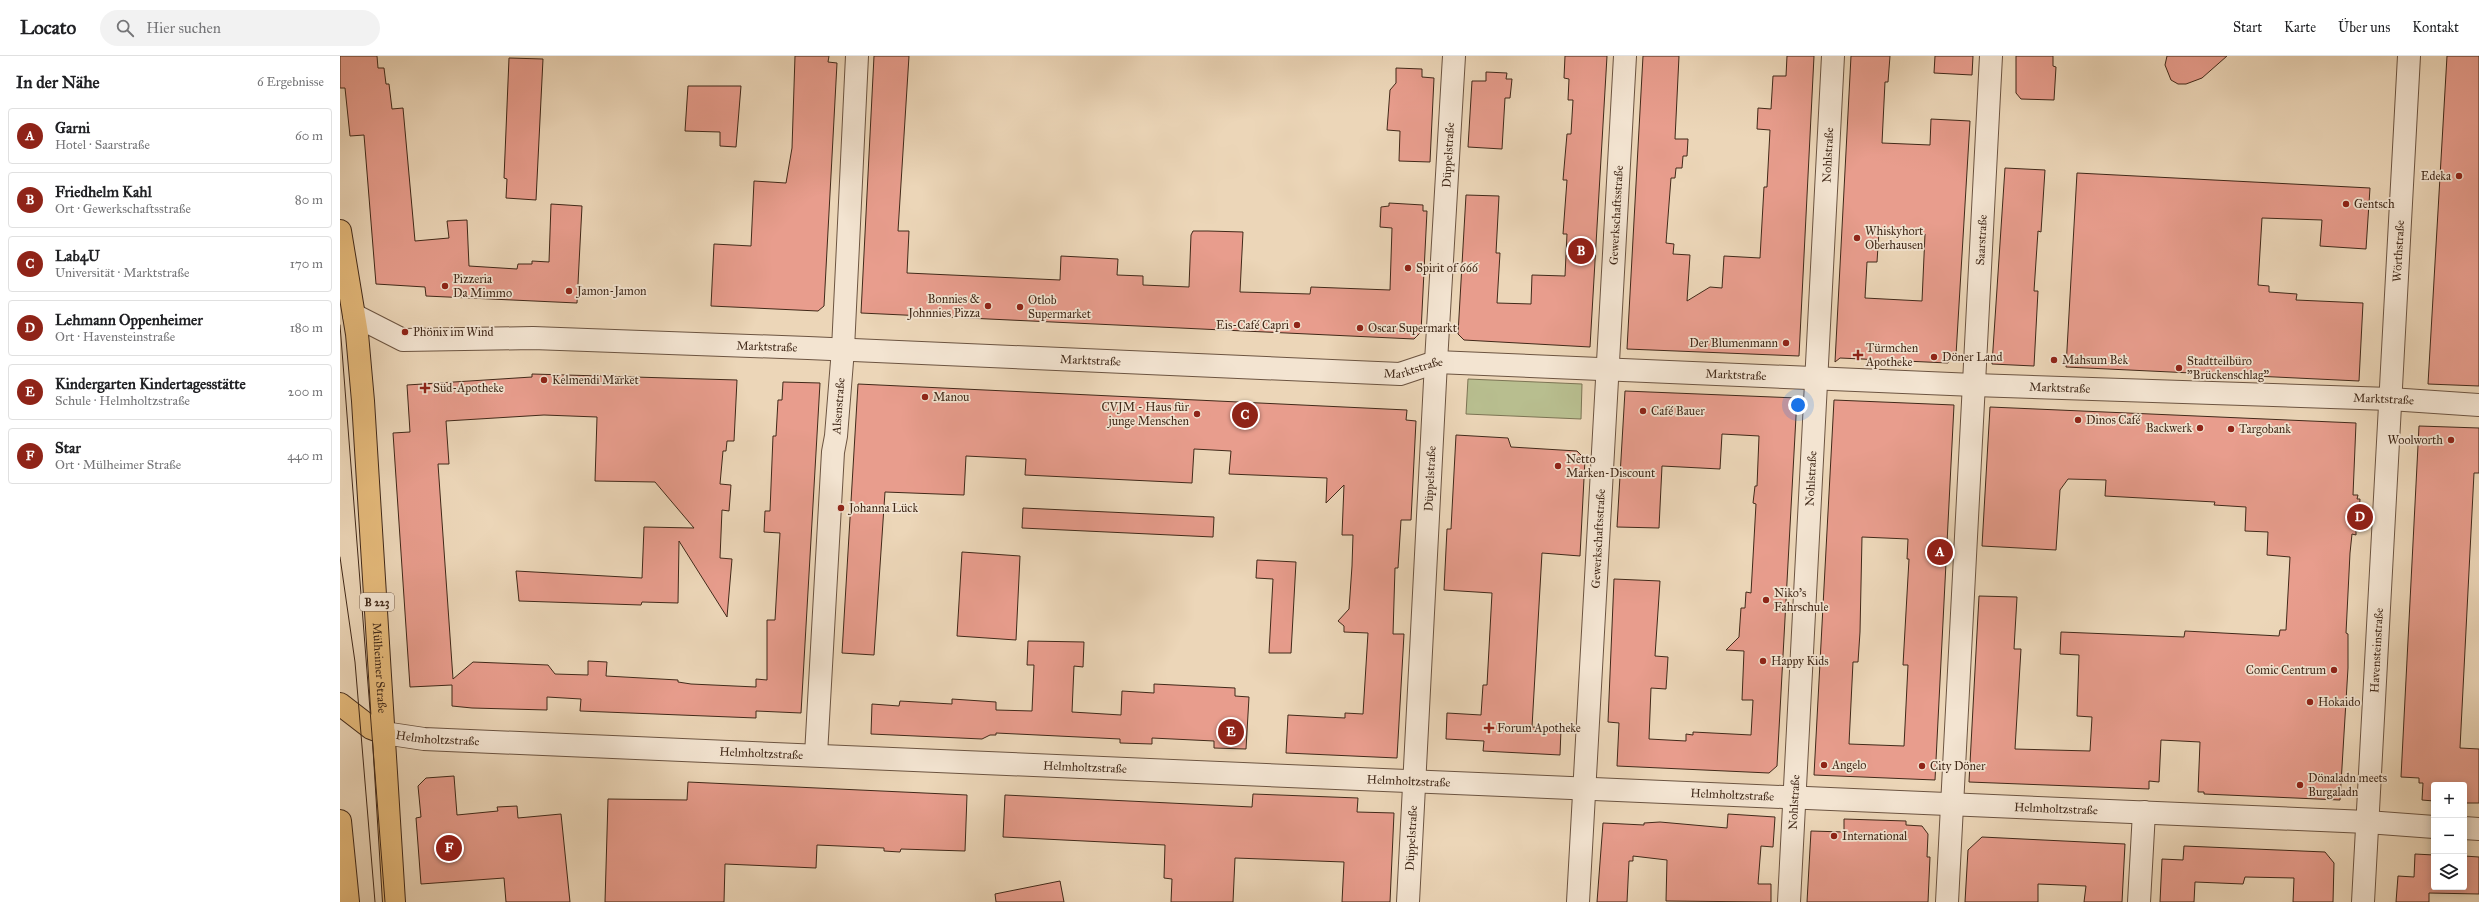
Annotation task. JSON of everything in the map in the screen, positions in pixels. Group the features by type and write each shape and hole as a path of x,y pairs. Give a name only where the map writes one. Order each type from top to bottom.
{"main road":[{"name":"Mülheimer Straße","path":"340,231 347,312 363,401 394,902"},
{"path":"340,704 366,725 384,733"},
{"path":"340,821 343,881 348,902"}],"street":[{"name":"Alsenstraße","path":"816,755 833,452 836,436 843,349 857,56"},
{"name":"Düppelstraße","path":"1408,902 1436,362 1454,56"},
{"name":"Gewerkschaftsstraße","path":"1578,902 1586,788 1625,56"},
{"name":"Nohlstraße","path":"1789,902 1832,56"},
{"name":"Saarstraße","path":"1947,902 1991,56"},
{"name":"Wörthstraße","path":"2390,399 2409,56"},
{"name":"Marktstraße","path":"347,312 403,340 533,338 843,349 1400,374 1436,362 1816,376 1974,385 2390,399 2479,405"},
{"name":"Havensteinstraße","path":"2363,902 2390,399"},
{"name":"Helmholtzstraße","path":"384,733 424,739 1795,796 2367,822 2431,827"},
{"path":"2139,902 2144,812"},
{"path":"2467,828 2479,829"}],"green space":[{"path":"1468,379 1582,384 1581,419 1466,414"}],"building":[{"path":"340,56 377,56 378,68 384,68 386,84 389,84 392,109 403,108 415,241 449,238 447,221 467,220 469,266 517,269 518,264 532,264 532,261 549,262 551,204 582,206 577,303 426,296 425,287 376,284 364,135 350,136 345,88 340,88"},
{"path":"795,56 829,56 828,62 837,63 824,306 818,311 711,306 714,244 751,246 754,181 786,183 792,148"},
{"path":"874,56 909,56 898,231 909,231 907,273 1060,280 1061,256 1118,259 1117,275 1143,276 1143,285 1189,287 1191,235 1193,231 1243,232 1240,292 1310,294 1311,287 1390,290 1392,228 1380,227 1381,207 1389,206 1389,203 1423,205 1423,211 1427,211 1421,332 1414,339 861,313"},
{"path":"1565,56 1607,56 1590,347 1464,340 1458,334 1466,195 1499,196 1496,253 1500,253 1497,303 1531,304 1532,275 1565,276 1567,234 1563,234 1567,180 1563,180 1567,134 1571,134 1573,100 1568,100 1569,79 1564,78"},
{"path":"1643,56 1679,56 1675,139 1688,139 1687,156 1683,156 1682,168 1676,168 1675,178 1671,178 1666,243 1674,244 1673,254 1690,255 1687,301 1710,287 1722,288 1724,256 1760,258 1764,187 1767,187 1770,130 1757,129 1758,108 1771,109 1773,76 1786,76 1787,56 1814,56 1799,356 1627,349"},
{"path":"1851,56 1890,56 1888,82 1885,82 1882,143 1930,145 1931,119 1970,121 1956,355 1948,363 1840,358 1835,362","holes":["1879,231 1925,234 1922,301 1865,298 1867,262 1877,262"]},
{"path":"1935,56 1973,56 1972,75 1934,73"},
{"path":"2016,56 2053,56 2053,66 2056,67 2054,100 2021,99 2016,93"},
{"path":"2167,56 2227,56 2202,78 2186,84 2178,84 2171,80 2165,65"},
{"path":"2447,56 2479,56 2479,386 2428,384"},
{"path":"509,58 543,59 536,200 506,198 507,179 504,178"},
{"path":"1396,68 1422,69 1422,77 1434,78 1430,162 1399,161 1400,131 1387,130 1390,90 1396,83"},
{"path":"1486,72 1507,73 1506,79 1512,79 1510,98 1505,98 1502,149 1468,147 1472,81 1486,81"},
{"path":"688,86 741,86 736,147 720,146 720,132 685,131"},
{"path":"2005,168 2045,170 2041,232 2038,231 2034,291 2038,291 2034,366 1992,364"},
{"path":"2077,173 2370,188 2366,249 2320,246 2322,220 2262,218 2258,285 2269,286 2269,292 2297,294 2296,300 2363,303 2359,381 2066,367"},
{"path":"532,374 737,380 734,441 727,441 726,451 723,451 720,484 731,485 729,511 722,510 720,558 732,559 727,617 679,541 678,603 642,602 641,605 519,601 516,571 642,578 644,527 694,528 655,482 595,481 597,417 544,415 446,421 449,464 438,464 453,679 473,662 548,665 555,674 588,675 588,661 607,662 606,676 678,680 678,682 691,684 756,687 756,679 767,680 767,620 775,620 780,533 764,532 765,511 770,511 773,436 776,436 778,400 782,400 783,382 820,383 801,713 756,711 756,718 580,711 581,699 547,697 547,710 472,708 452,706 452,685 410,687 393,433 410,432 407,385 532,377"},
{"path":"858,384 1407,410 1406,420 1416,421 1411,520 1401,520 1398,568 1395,568 1393,634 1404,634 1397,758 1286,753 1288,715 1345,718 1345,713 1363,714 1368,633 1344,632 1344,626 1338,621 1349,609 1352,566 1353,535 1342,535 1344,485 1326,503 1327,478 1229,474 1231,451 1194,449 1192,483 1025,475 1026,459 966,456 964,495 885,492 874,655 842,653"},
{"path":"1625,391 1797,398 1777,766 1769,773 1617,766 1619,723 1608,722 1614,579 1660,581 1655,656 1668,657 1666,689 1651,688 1649,739 1686,741 1686,734 1693,735 1693,732 1751,735 1753,700 1742,700 1744,651 1726,650 1739,637 1741,608 1745,608 1746,592 1751,593 1756,504 1753,503 1755,486 1757,486 1759,436 1722,434 1720,469 1662,466 1659,528 1617,527"},
{"path":"1834,400 1954,405 1935,780 1814,775","holes":["1862,537 1908,539 1907,559 1909,559 1903,665 1908,665 1904,746 1849,744 1853,662 1858,662 1860,632"]},
{"path":"1990,407 2356,423 2353,495 2358,495 2357,499 2360,499 2358,531 2356,530 2356,535 2352,534 2350,553 2346,633 2348,634 2348,668 2340,800 2204,794 2204,792 2198,792 2200,742 2161,740 2159,782 2149,781 2149,789 1969,782 1979,596 2017,597 2014,649 2021,649 2015,749 2090,751 2092,717 2077,716 2079,655 2060,654 2061,632 2184,637 2185,631 2279,636 2280,630 2286,630 2290,557 2267,555 2268,532 2245,531 2246,507 2214,505 2215,502 2105,496 2106,480 2068,479 2060,490 2056,550 1982,546"},
{"path":"2419,426 2479,428 2479,473 2474,473 2460,748 2479,749 2479,803 2467,803 2467,782 2431,782 2431,801 2422,800 2423,783 2419,783 2419,778 2401,777"},
{"path":"1456,435 1508,438 1511,447 1577,451 1585,459 1580,556 1542,553 1532,727 1561,729 1560,755 1483,751 1484,741 1446,739 1447,713 1481,715 1483,685 1487,685 1492,593 1444,590 1447,529 1451,529"},
{"path":"1023,508 1214,517 1213,537 1022,528"},
{"path":"962,552 1020,556 1016,640 957,636"},
{"path":"1257,560 1296,562 1291,653 1269,653 1273,579 1256,578"},
{"path":"1028,641 1084,642 1083,667 1074,666 1072,712 1121,715 1122,691 1154,693 1154,684 1235,688 1235,696 1249,697 1246,749 1214,748 1214,741 1152,738 1152,744 1120,743 1120,739 996,733 996,735 990,735 982,739 871,734 872,704 899,706 900,701 952,704 952,699 996,702 996,710 1032,711 1034,665 1027,665"},
{"path":"454,776 457,815 498,811 497,807 517,806 518,818 561,814 570,902 506,902 504,878 421,884 416,818 421,817 418,786 426,778"},
{"path":"688,782 967,795 965,851 901,849 900,852 884,851 884,848 817,845 816,868 725,864 724,902 605,902 608,799 687,800"},
{"path":"1253,794 1358,798 1357,812 1394,813 1390,902 1342,902 1344,862 1235,858 1233,902 1171,902 1172,879 1164,878 1165,845 1003,837 1005,795 1252,807"},
{"path":"1728,814 1775,817 1773,847 1761,846 1758,884 1771,884 1771,902 1666,901 1667,860 1633,856 1633,861 1629,861 1627,902 1597,902 1603,823 1644,825 1644,823 1660,822 1727,828"},
{"path":"1844,819 1906,821 1906,825 1922,826 1928,834 1927,857 1930,857 1928,902 1807,902 1811,831 1844,832"},
{"path":"1982,837 2125,844 2122,902 2084,902 2086,886 2038,884 2038,902 1965,902 1968,850"},
{"path":"2184,846 2325,852 2334,863 2333,902 2293,902 2294,878 2245,877 2243,884 2195,882 2194,902 2160,902 2162,859 2183,860"},
{"path":"2415,854 2431,855 2431,890 2467,890 2467,856 2479,857 2479,894 2429,893 2429,902 2396,902 2398,876 2414,877"},
{"path":"1060,881 1064,902 996,902 995,894"}],"tram line":[{"path":"340,325 385,902"},
{"path":"340,557 355,662 375,902"}],"place":[{"name":"Edeka","path":"2459,176"},
{"name":"Gentsch","path":"2346,204"},
{"name":"Whiskyhort Oberhausen","path":"1857,238"},
{"name":"Friedhelm Kahl","path":"1581,251"},
{"name":"Spirit of 666","path":"1408,268"},
{"name":"Pizzeria Da Mimmo","path":"445,286"},
{"name":"Jamon-Jamon","path":"569,291"},
{"name":"Bonnies & Johnnies Pizza","path":"988,306"},
{"name":"Otlob Supermarket","path":"1020,307"},
{"name":"Eis-Café Capri","path":"1297,325"},
{"name":"Oscar Supermarkt","path":"1360,328"},
{"name":"Phönix im Wind","path":"405,332"},
{"name":"Der Blumenmann","path":"1786,343"},
{"name":"Türmchen Apotheke","path":"1858,355"},
{"name":"Döner Land","path":"1934,357"},
{"name":"Mahsum Bek","path":"2054,360"},
{"name":"Stadtteilbüro \"Brückenschlag\"","path":"2179,368"},
{"name":"Kelmendi Market","path":"544,380"},
{"name":"Süd-Apotheke","path":"425,388"},
{"name":"Manou","path":"925,397"},
{"name":"Café Bauer","path":"1643,411"},
{"name":"CVJM - Haus für junge Menschen","path":"1197,414"},
{"name":"Lab4U","path":"1245,415"},
{"name":"Dinos Café","path":"2078,420"},
{"name":"Backwerk","path":"2200,428"},
{"name":"Targobank","path":"2231,429"},
{"name":"Woolworth","path":"2451,440"},
{"name":"Netto Marken-Discount","path":"1558,466"},
{"name":"Johanna Lück","path":"841,508"},
{"name":"Lehmann Oppenheimer","path":"2360,517"},
{"name":"Garni","path":"1940,552"},
{"name":"Niko's Fahrschule","path":"1766,600"},
{"name":"Happy Kids","path":"1763,661"},
{"name":"Comic Centrum","path":"2334,670"},
{"name":"Hokaido","path":"2310,702"},
{"name":"Forum Apotheke","path":"1489,728"},
{"name":"Kindergarten Kindertagesstätte","path":"1231,732"},
{"name":"Angelo","path":"1824,765"},
{"name":"City Döner","path":"1922,766"},
{"name":"Dönaladn meets Burgaladn","path":"2300,785"},
{"name":"International","path":"1834,836"},
{"name":"Star","path":"449,848"}]}
